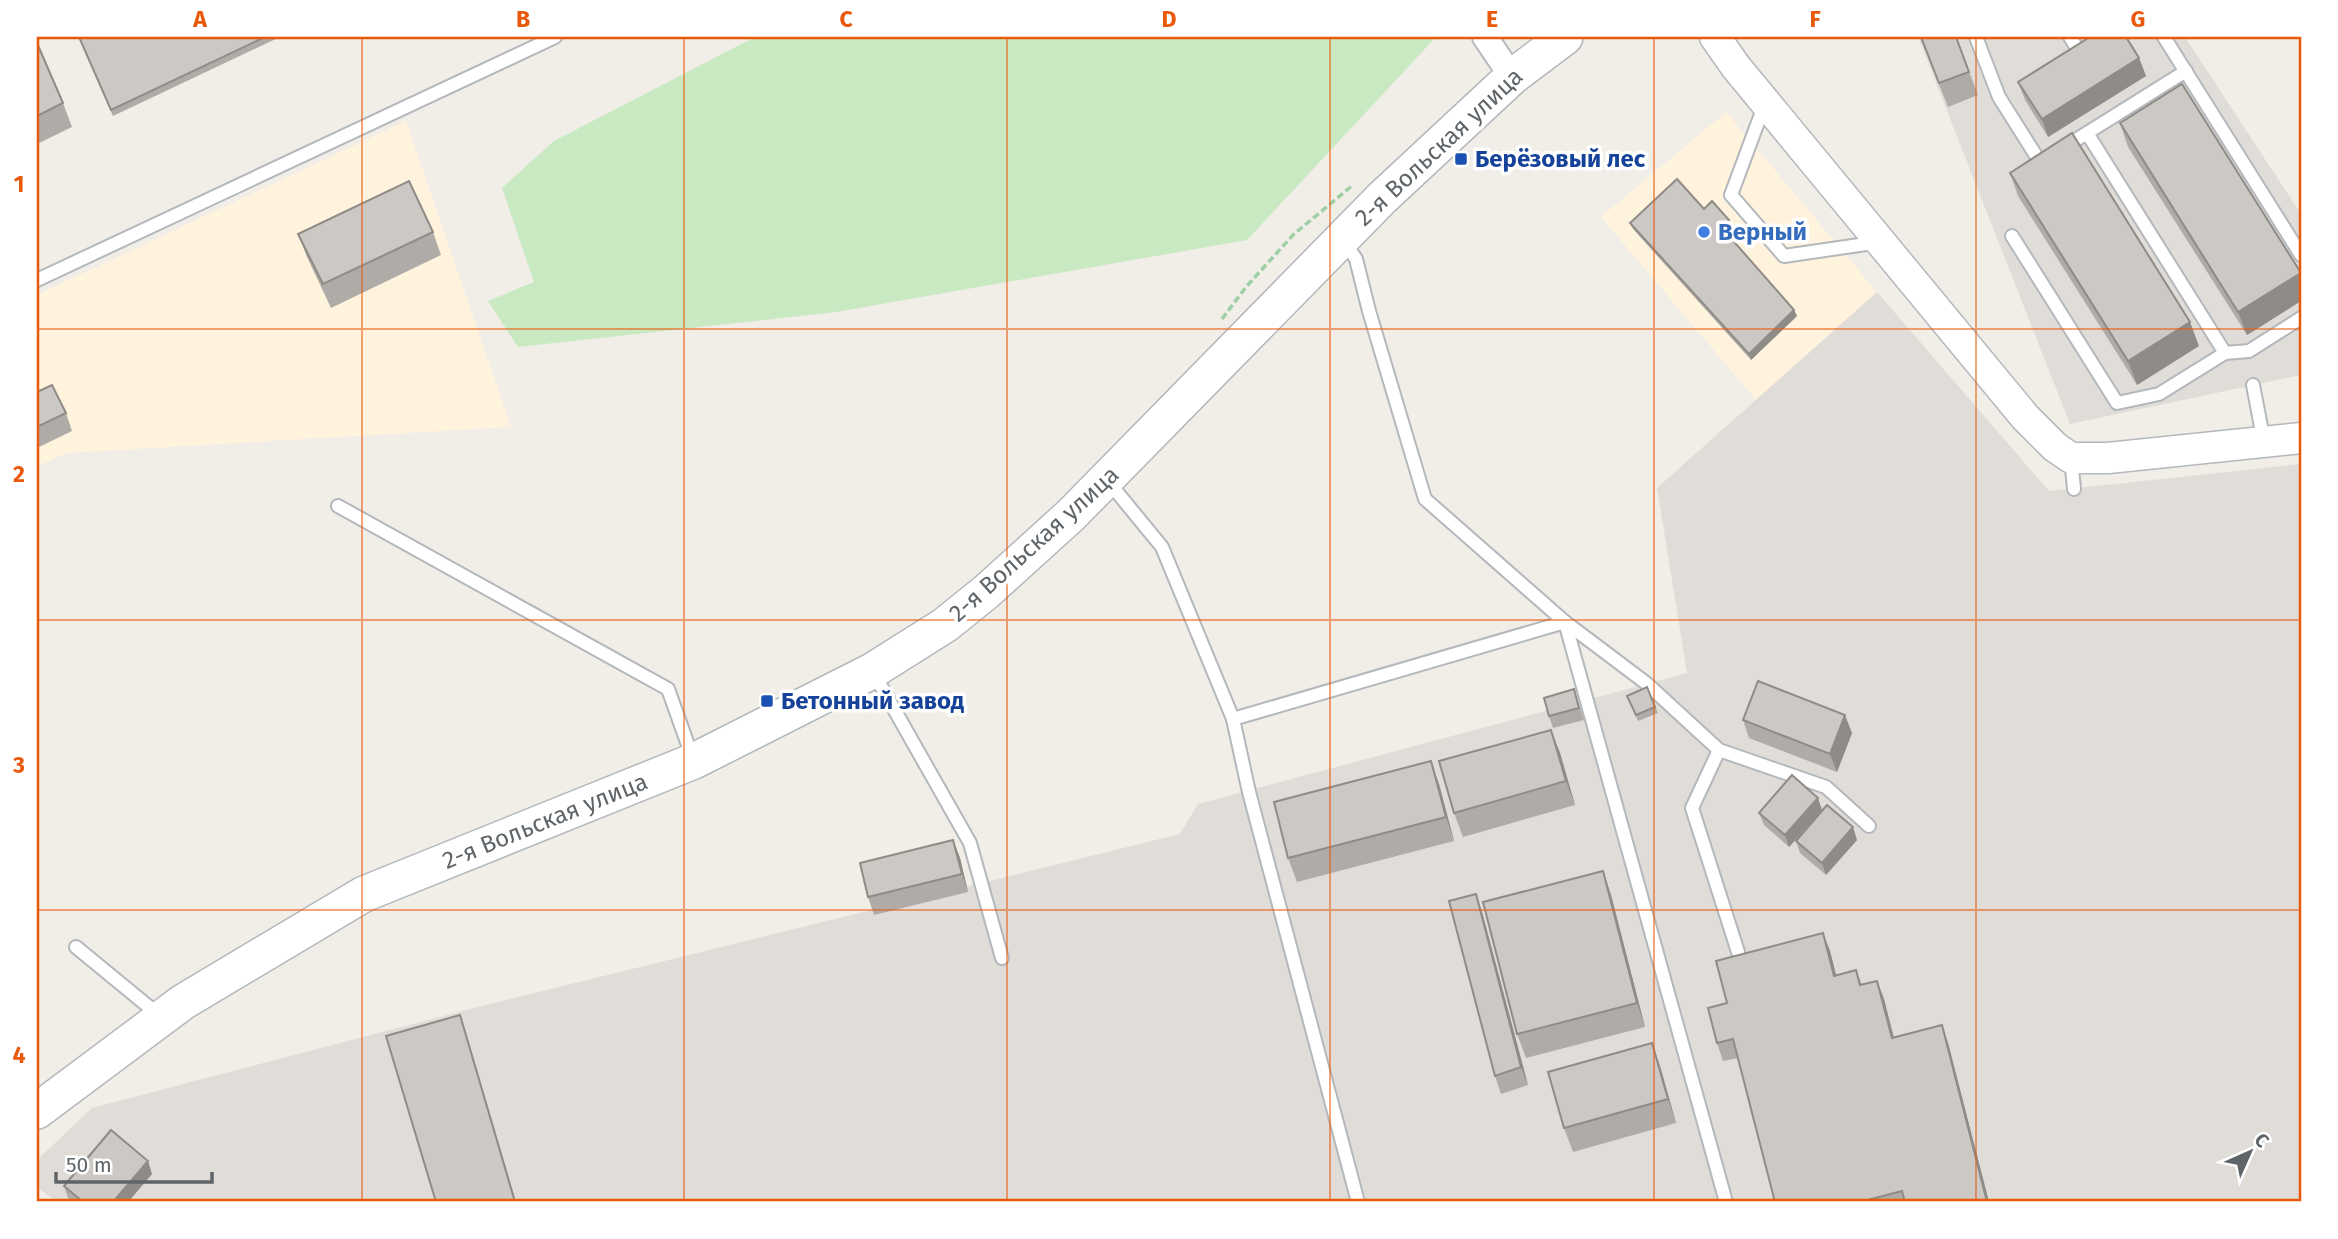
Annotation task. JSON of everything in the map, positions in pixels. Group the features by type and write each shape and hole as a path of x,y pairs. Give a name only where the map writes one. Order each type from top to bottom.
{"main road":[{"name":"2-я Вольская улица","path":"37,1111 183,1002 364,894 694,761 872,671 944,625 986,592 1071,515 1342,238 1512,77 1565,37"}],"street":[{"path":"1485,37 1512,77"},
{"path":"1715,37 1765,103 2025,417 2055,447 2071,458 2108,457 2301,438"}],"lane":[{"path":"37,280 555,37"},
{"path":"1976,37 1999,97 2040,163 2186,71"},
{"path":"2070,37 2077,48"},
{"path":"2164,37 2301,255"},
{"path":"1765,103 1731,195 1784,256 1880,242"},
{"path":"2087,133 2225,353"},
{"path":"2012,236 2117,403 2160,394 2225,353 2249,351 2301,318"},
{"path":"1342,238 1356,259 1425,499 1565,622 1646,683 1718,750 1826,787 1869,826"},
{"path":"2253,386 2264,442"},
{"path":"2071,458 2074,489"},
{"path":"1107,480 1162,547 1233,719 1249,792 1358,1202"},
{"path":"338,506 668,690 694,761"},
{"path":"1233,719 1565,622"},
{"path":"1565,622 1726,1202"},
{"path":"872,671 970,842 1003,958"},
{"path":"1718,750 1692,808 1738,952"},
{"path":"76,947 163,1018"}],"path":[{"path":"1221,320 1246,287 1294,234 1363,177"}],"shaded area":[{"path":"1918,37 2185,37 2301,214 2301,375 2070,424"},
{"path":"1726,112 1877,292 1756,400 1601,217"},
{"path":"406,121 511,427 67,453 37,466 37,295"},
{"path":"1877,292 2049,491 2301,464 2301,1202 57,1202 37,1187 37,1160 92,1108 474,1008 1180,834 1198,804 1687,673 1657,488"}],"green space":[{"path":"755,37 1436,37 1247,240 836,312 518,347 488,301 534,282 502,188 554,141"}],"building":[{"path":"79,37 265,37 111,110"},
{"path":"1921,37 1956,37 1969,72 1939,83"},
{"path":"2090,37 2126,37 2139,58 2042,119 2018,82"},
{"path":"37,43 63,103 37,116"},
{"path":"2182,84 2301,273 2238,312 2120,123"},
{"path":"2072,133 2190,322 2128,361 2010,173"},
{"path":"1677,179 1704,209 1712,201 1729,220 1722,228 1794,310 1749,354 1630,223"},
{"path":"409,181 433,232 323,284 298,234"},
{"path":"52,385 66,413 37,427 37,392"},
{"path":"1758,681 1845,715 1830,754 1743,720"},
{"path":"1647,687 1655,707 1636,715 1627,696"},
{"path":"1574,689 1579,708 1549,716 1544,698"},
{"path":"1551,730 1566,781 1454,813 1439,761"},
{"path":"1431,761 1446,817 1288,858 1274,802"},
{"path":"1792,775 1818,798 1785,835 1759,813"},
{"path":"1827,805 1853,827 1822,863 1796,841"},
{"path":"953,840 962,874 868,897 860,863"},
{"path":"1603,871 1637,1003 1517,1034 1483,902"},
{"path":"1476,894 1521,1067 1495,1076 1449,901"},
{"path":"1823,933 1834,976 1856,970 1860,985 1877,981 1892,1038 1942,1025 1987,1202 1905,1202 1902,1191 1860,1202 1775,1202 1733,1039 1717,1043 1708,1008 1727,1003 1716,961"},
{"path":"460,1015 515,1202 436,1202 386,1036"},
{"path":"1652,1043 1668,1099 1564,1128 1548,1072"},
{"path":"111,1130 148,1161 113,1202 83,1202 64,1186"}],"place":[{"name":"Берёзовый лес","path":"1461,159"},
{"name":"Верный","path":"1704,232"},
{"name":"Бетонный завод","path":"767,701"}]}
